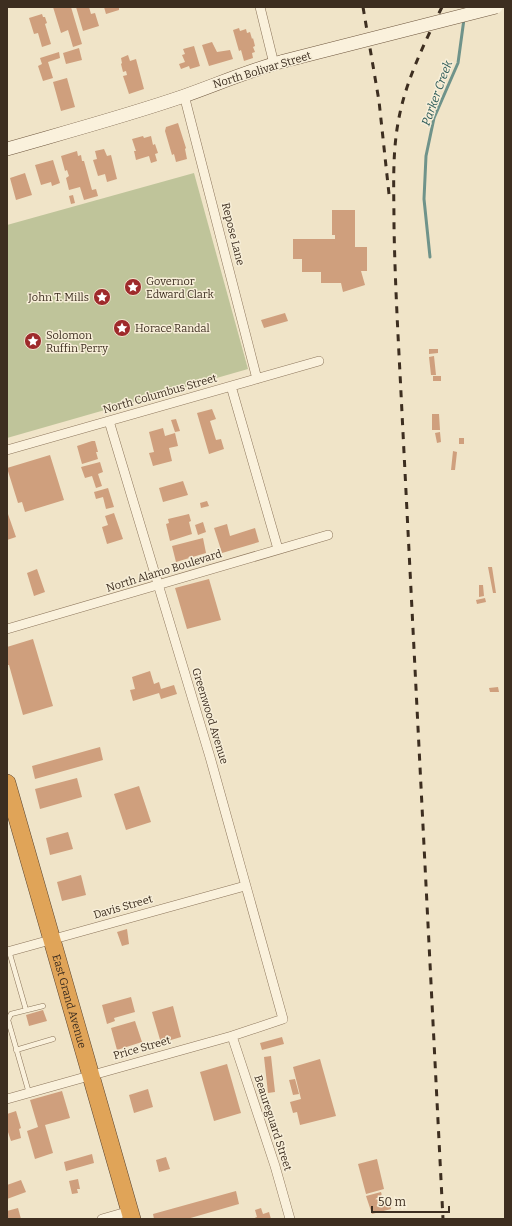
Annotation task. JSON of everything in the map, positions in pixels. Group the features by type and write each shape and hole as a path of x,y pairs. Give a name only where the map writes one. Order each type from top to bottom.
{"highway":[{"name":"East Grand Avenue","path":"7,783 131,1215"}],"street":[{"path":"260,7 279,62"},
{"name":"North Bolivar Street","path":"7,149 184,95 236,75 279,62 496,7"},
{"name":"Repose Lane","path":"184,95 257,378"},
{"name":"North Columbus Street","path":"7,450 319,361"},
{"path":"231,386 278,549"},
{"name":"Greenwood Avenue","path":"109,421 210,757 283,1019"},
{"name":"North Alamo Boulevard","path":"7,629 328,535"},
{"name":"Davis Street","path":"8,951 245,886"},
{"name":"Price Street","path":"7,1099 232,1036 283,1019"},
{"name":"Beaureguard Street","path":"232,1036 275,1166 290,1219"},
{"path":"102,1219 131,1215"}],"lane":[{"path":"8,951 26,1010"},
{"path":"29,1093 8,1020 11,1014 43,1006"},
{"path":"16,1050 53,1039"}],"green space":[{"path":"194,173 248,369 7,438 7,225"}],"building":[{"path":"53,7 71,7 82,44 73,47 68,30 61,33"},
{"path":"76,7 89,7 91,14 95,13 99,26 83,31"},
{"path":"104,7 119,7 119,10 106,14"},
{"path":"42,14 47,23 45,24 51,44 42,47 38,33 34,34 29,18"},
{"path":"239,28 240,31 246,29 247,33 250,32 255,46 253,47 255,52 252,53 253,58 244,61 241,50 239,51 233,30"},
{"path":"212,42 217,52 230,50 233,59 209,66 202,45"},
{"path":"194,46 200,66 190,69 189,66 181,69 179,64 185,62 182,55 185,54 183,49"},
{"path":"79,48 82,60 66,64 63,53"},
{"path":"59,52 60,58 48,62 53,78 43,81 38,66 42,64 40,58"},
{"path":"128,55 130,61 136,59 144,89 129,94 123,76 127,75 126,71 123,72 121,64 121,58"},
{"path":"67,78 75,107 61,111 53,82"},
{"path":"178,123 186,148 187,159 176,162 174,154 172,155 165,131 166,127"},
{"path":"143,136 144,138 151,136 153,145 155,144 158,153 155,154 157,161 151,163 149,156 136,160 134,151 136,151 132,139"},
{"path":"104,149 107,156 111,155 117,179 107,182 105,174 98,176 93,160 97,159 95,151"},
{"path":"77,151 78,156 81,155 82,161 84,161 92,190 96,189 98,196 84,200 80,187 69,190 66,178 69,176 67,170 65,171 61,156"},
{"path":"53,160 60,183 52,186 51,182 41,185 35,165"},
{"path":"25,173 32,195 16,200 10,178"},
{"path":"73,195 75,203 71,204 69,196"},
{"path":"332,210 355,210 355,247 367,247 367,271 361,271 365,285 343,292 341,283 321,283 321,272 302,272 302,259 293,259 293,239 335,239 335,235 332,235"},
{"path":"285,313 288,321 264,328 261,320"},
{"path":"429,349 438,349 438,353 429,354"},
{"path":"434,356 436,375 431,375 429,357"},
{"path":"433,376 441,376 441,381 433,381"},
{"path":"212,409 216,419 210,421 216,440 221,439 224,449 209,454 197,413"},
{"path":"432,414 439,414 440,430 432,430"},
{"path":"176,419 180,431 175,432 171,420"},
{"path":"163,428 165,436 175,433 178,446 169,448 172,461 153,466 149,453 154,452 149,432"},
{"path":"440,432 441,442 437,443 435,433"},
{"path":"459,438 464,438 464,444 459,444"},
{"path":"95,441 98,459 82,464 77,446"},
{"path":"453,451 457,452 455,470 451,470"},
{"path":"50,455 64,500 25,512 22,502 18,503 7,468"},
{"path":"100,462 103,472 98,474 102,486 96,488 92,476 85,478 81,467"},
{"path":"183,481 188,495 163,502 159,488"},
{"path":"108,488 114,507 106,509 103,497 96,499 94,492"},
{"path":"207,501 209,506 201,508 200,503"},
{"path":"114,513 123,539 107,544 102,527 108,525 105,516"},
{"path":"7,514 16,537 7,540"},
{"path":"189,514 192,534 170,541 166,524 169,523 168,519"},
{"path":"203,522 206,532 198,535 195,525"},
{"path":"227,524 230,536 255,528 259,542 222,553 214,528"},
{"path":"203,538 206,553 176,562 172,546"},
{"path":"488,567 492,567 496,593 493,593"},
{"path":"37,569 45,592 34,596 27,573"},
{"path":"209,579 221,620 187,629 175,588"},
{"path":"479,585 483,585 484,596 479,597"},
{"path":"485,598 486,602 477,604 476,600"},
{"path":"33,639 53,706 23,715 9,665 7,665 7,647"},
{"path":"150,671 154,684 159,682 161,689 174,685 177,694 161,699 159,693 133,701 130,690 135,689 132,677"},
{"path":"498,687 499,692 490,692 489,688"},
{"path":"100,747 103,760 35,779 32,766"},
{"path":"77,778 82,797 40,809 35,789"},
{"path":"139,786 151,822 126,830 114,794"},
{"path":"68,832 73,849 50,855 46,838"},
{"path":"81,875 86,895 62,901 57,882"},
{"path":"127,929 129,944 122,946 117,932"},
{"path":"131,997 135,1012 114,1018 115,1021 107,1024 102,1005"},
{"path":"173,1006 181,1037 161,1043 152,1012"},
{"path":"43,1010 47,1021 29,1026 26,1015"},
{"path":"135,1021 142,1042 117,1050 111,1028"},
{"path":"282,1037 284,1044 262,1050 260,1043"},
{"path":"271,1056 275,1092 268,1093 264,1057"},
{"path":"320,1059 336,1116 300,1125 297,1112 293,1113 290,1102 301,1099 293,1067"},
{"path":"227,1064 241,1113 214,1121 200,1072"},
{"path":"295,1079 299,1094 293,1095 289,1080"},
{"path":"148,1089 153,1107 134,1113 129,1095"},
{"path":"62,1091 70,1118 45,1125 53,1153 35,1159 27,1131 38,1127 30,1100"},
{"path":"16,1111 21,1128 19,1129 21,1138 11,1141 7,1129 7,1114"},
{"path":"92,1154 94,1163 66,1171 64,1162"},
{"path":"166,1157 170,1169 159,1172 156,1160"},
{"path":"377,1159 384,1189 366,1194 358,1164"},
{"path":"78,1179 80,1189 77,1189 78,1193 72,1194 69,1181"},
{"path":"21,1180 26,1192 7,1199 7,1185"},
{"path":"236,1191 239,1204 187,1219 154,1219 153,1214"},
{"path":"381,1192 385,1206 390,1204 391,1209 372,1214 366,1196"},
{"path":"18,1208 21,1219 7,1219 7,1211"},
{"path":"261,1208 263,1214 269,1212 271,1219 252,1219 257,1217 255,1210"}],"waterway":[{"name":"Parker Creek","path":"430,257 424,199 426,156 434,118 458,63 464,19"}],"railway":[{"path":"363,7 379,101 389,194"},
{"path":"442,7 416,64 405,93 396,136 394,187 397,319 443,1219"}],"place":[{"name":"Governor Edward Clark","path":"133,287"},
{"name":"John T. Mills","path":"102,297"},
{"name":"Horace Randal","path":"122,328"},
{"name":"Solomon Ruffin Perry","path":"33,341"}]}
